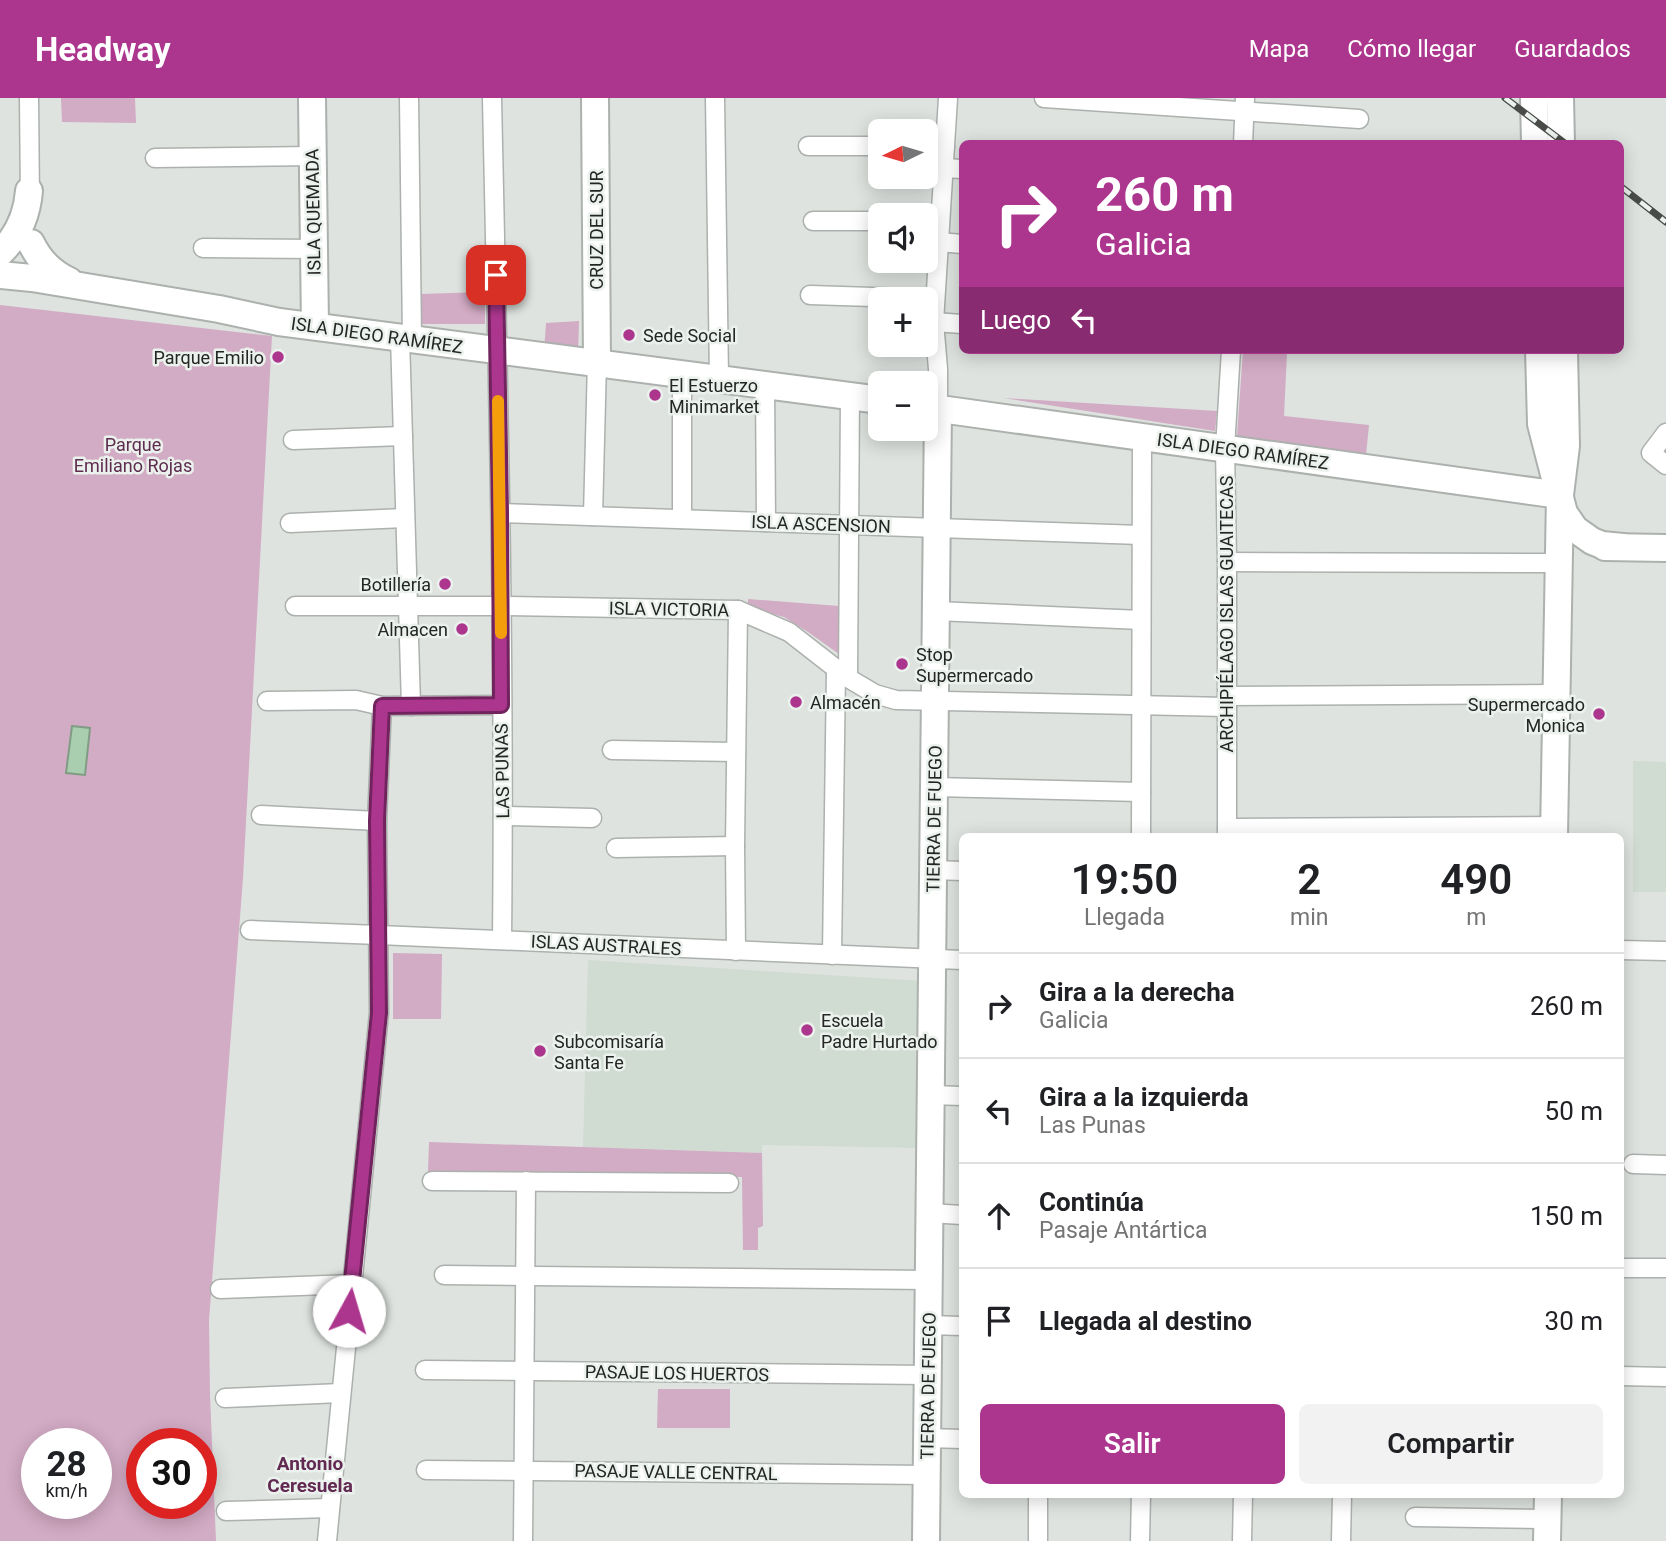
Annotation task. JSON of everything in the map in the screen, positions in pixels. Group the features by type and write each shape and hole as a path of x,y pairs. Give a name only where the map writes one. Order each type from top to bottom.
{"street":[{"path":"29,98 32,278"},
{"name":"ISLA QUEMADA","path":"312,98 315,326"},
{"path":"409,98 403,436 411,706"},
{"name":"LAS PUNAS","path":"492,98 500,513 502,940"},
{"name":"CRUZ DEL SUR","path":"595,98 597,362"},
{"path":"715,98 719,378"},
{"name":"TIERRA DE FUEGO","path":"937,203 943,168 948,98"},
{"path":"1044,98 1245,105 1359,119"},
{"path":"1534,98 1535,140"},
{"path":"1560,98 1561,140"},
{"path":"1243,140 1245,105"},
{"path":"808,146 868,146"},
{"path":"938,147 945,147"},
{"path":"155,158 313,156"},
{"path":"943,168 959,169"},
{"path":"0,253 19,231 26,212 29,191"},
{"path":"813,221 868,221"},
{"name":"TIERRA DE FUEGO","path":"936,287 938,239"},
{"path":"939,242 959,244"},
{"path":"32,243 51,271 80,286"},
{"path":"203,248 314,249"},
{"name":"ISLA DIEGO RAMÍREZ","path":"0,275 219,309 279,322 868,398"},
{"path":"810,295 868,297"},
{"path":"938,322 959,324"},
{"name":"ARCHIPIÉLAGO ISLAS GUAITECAS","path":"1227,832 1225,448 1231,354"},
{"path":"1539,354 1541,424 1561,504 1569,521 1583,536 1602,545 1666,548"},
{"path":"1227,832 1554,831 1558,555 1560,495 1566,446 1564,354"},
{"path":"593,516 597,362"},
{"path":"682,373 682,519"},
{"path":"765,385 766,522"},
{"path":"832,955 849,525 850,396"},
{"name":"ISLA DIEGO RAMÍREZ","path":"938,409 1560,495"},
{"path":"1666,433 1651,453 1666,465"},
{"path":"293,440 403,436"},
{"path":"1141,833 1142,438"},
{"name":"TIERRA DE FUEGO","path":"926,1541 936,700 937,528 933,441"},
{"name":"ISLA ASCENSION","path":"500,513 1142,535"},
{"path":"290,523 405,518"},
{"path":"1227,562 1558,555 1623,547"},
{"name":"ISLA VICTORIA","path":"295,606 738,610 789,632 842,673 875,694 896,699 1141,705 1556,694"},
{"path":"736,950 738,610"},
{"path":"936,611 1141,620"},
{"path":"267,701 356,700 382,706 501,705"},
{"path":"327,1541 379,1013 377,821 382,706"},
{"path":"612,750 736,752"},
{"path":"934,787 1141,792"},
{"path":"261,815 377,821"},
{"path":"503,816 592,818"},
{"path":"616,848 735,846"},
{"path":"933,870 959,871"},
{"name":"ISLAS AUSTRALES","path":"250,930 959,960"},
{"path":"1624,950 1666,951"},
{"path":"930,1095 959,1097"},
{"path":"1633,1164 1666,1165"},
{"path":"432,1181 729,1183"},
{"path":"523,1541 526,1181"},
{"path":"929,1213 959,1215"},
{"path":"1624,1268 1666,1268"},
{"path":"444,1275 929,1280"},
{"path":"220,1289 352,1284"},
{"path":"928,1325 959,1326"},
{"name":"PASAJE LOS HUERTOS","path":"425,1370 928,1376"},
{"path":"1624,1376 1666,1377"},
{"path":"225,1398 341,1393"},
{"path":"927,1438 959,1439"},
{"name":"PASAJE VALLE CENTRAL","path":"426,1470 927,1475"},
{"path":"1038,1498 1038,1541"},
{"path":"1140,1541 1141,1498"},
{"path":"1242,1498 1242,1541"},
{"path":"1341,1541 1342,1498"},
{"path":"226,1511 330,1508"},
{"path":"1415,1517 1548,1518"}],"shaded area":[{"path":"72,726 90,728 85,775 66,773"},
{"path":"1633,761 1666,762 1666,892 1633,892"},
{"name":"Escuela Padre Hurtado","path":"588,960 922,981 921,1148 762,1145 762,1153 583,1147"}],"green space":[{"path":"61,98 135,98 136,123 62,122"},
{"path":"485,292 485,324 420,324 420,294"},
{"name":"Parque Emiliano Rojas","path":"0,305 272,336 243,878 209,1320 211,1428 126,1428 126,1519 215,1519 216,1541 0,1541"},
{"path":"579,321 578,355 544,352 546,323"},
{"path":"1243,354 1287,354 1284,416 1369,425 1366,455 1237,436"},
{"path":"1003,398 1217,411 1215,431"},
{"path":"748,599 839,606 839,654 784,617 748,608"},
{"path":"393,953 442,954 441,1019 393,1019"},
{"path":"429,1142 762,1153 763,1226 758,1228 758,1250 743,1250 742,1177 428,1172"},
{"path":"658,1389 730,1389 730,1428 657,1428"}],"railway":[{"path":"1505,98 1561,140"},
{"path":"1624,189 1666,222"}],"slow traffic":[{"path":"498,401 501,633"}],"place":[{"name":"Sede Social","path":"629,335"},
{"name":"Parque Emilio","path":"278,357"},
{"name":"El Estuerzo Minimarket","path":"655,395"},
{"name":"Botillería","path":"445,584"},
{"name":"Almacen","path":"462,629"},
{"name":"Stop Supermercado","path":"902,664"},
{"name":"Almacén","path":"796,702"},
{"name":"Supermercado Monica","path":"1599,714"},
{"name":"Escuela Padre Hurtado","path":"807,1030"},
{"name":"Subcomisaría Santa Fe","path":"540,1051"}],"district":[{"name":"Antonio Ceresuela","path":"310,1474"}],"route":[{"path":"349,1311 379,1013 377,821 382,706 501,705 496,275"}]}
